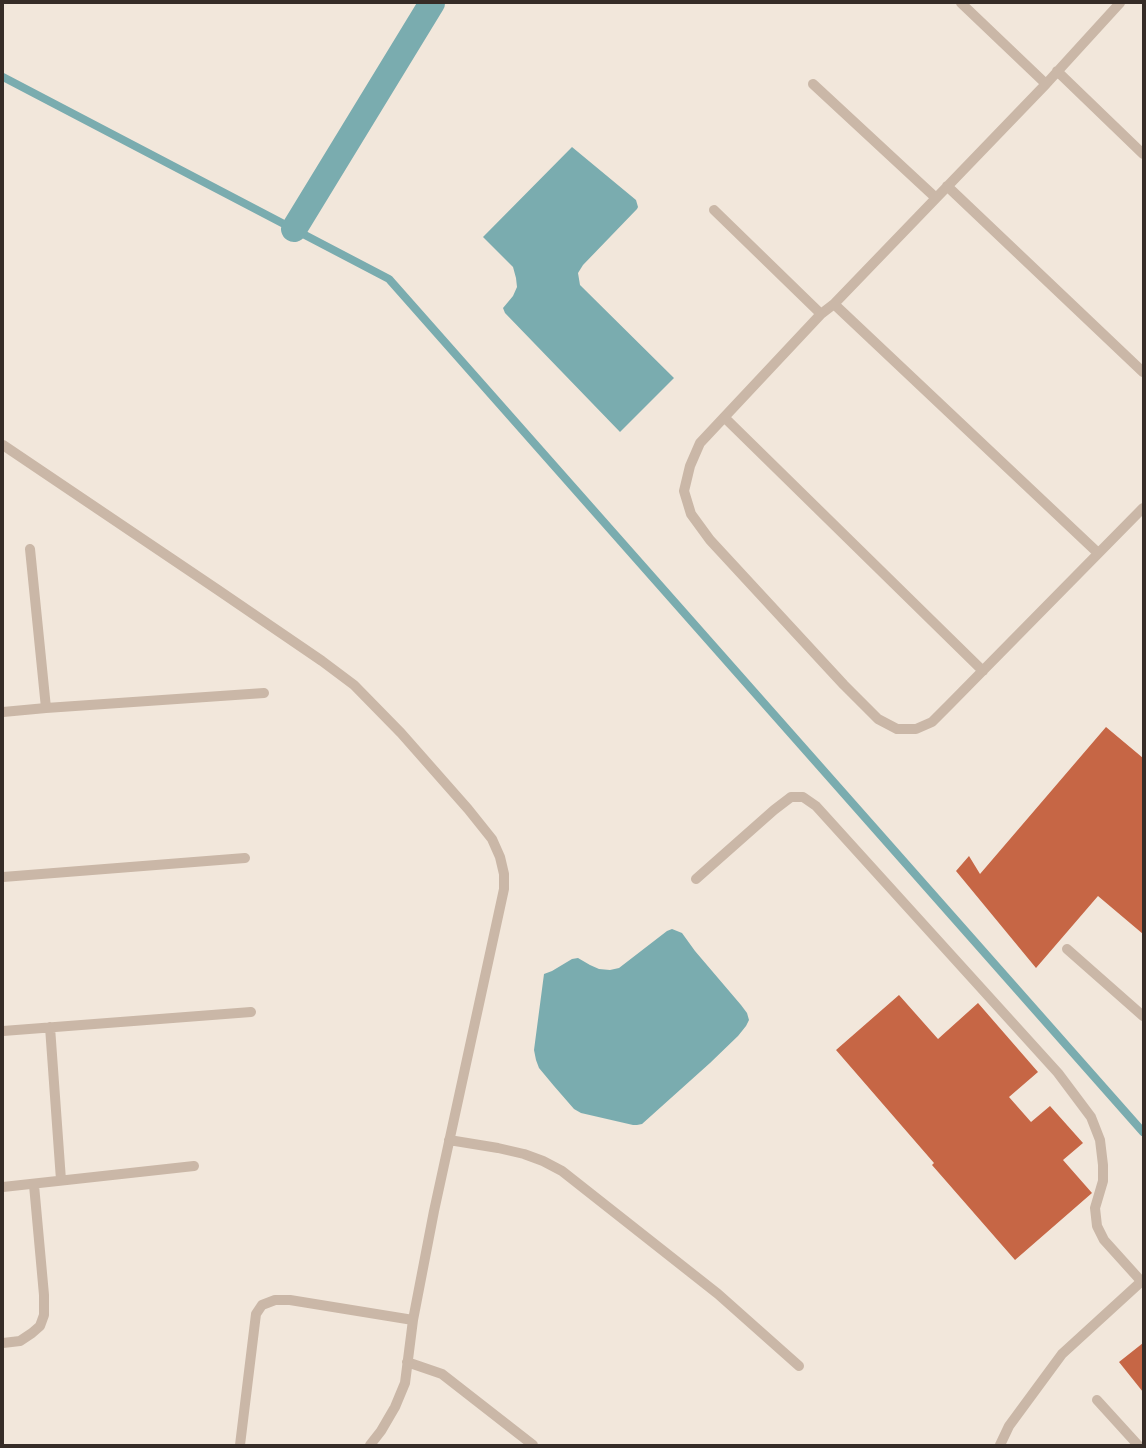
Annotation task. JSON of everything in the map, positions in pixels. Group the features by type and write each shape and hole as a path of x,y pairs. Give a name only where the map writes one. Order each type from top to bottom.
{"street":[{"path":"961,3 1046,84"},
{"path":"1120,3 1046,84 834,304 822,314 700,443 690,466 684,491 691,514 710,540 844,685 878,719 897,729 916,729 932,722 1143,508"},
{"path":"1057,71 1143,154"},
{"path":"813,84 936,198"},
{"path":"947,186 1143,372"},
{"path":"714,210 822,314"},
{"path":"834,304 1098,554"},
{"path":"725,418 983,671"},
{"path":"3,445 322,661 354,685 468,808 492,840 500,857 504,874 504,890 449,1140 413,1320 405,1384 395,1407 381,1432 370,1445"},
{"path":"30,549 46,708"},
{"path":"3,712 264,693"},
{"path":"696,879 774,810 791,797 803,796 816,806 1058,1073 1091,1117 1100,1140 1103,1165 1103,1181 1096,1208 1097,1226 1104,1240 1142,1281 1062,1354 1009,1426 1000,1445"},
{"path":"3,877 245,858"},
{"path":"1067,949 1143,1016"},
{"path":"3,1031 251,1012"},
{"path":"50,1027 61,1180"},
{"path":"449,1140 524,1154 543,1161 562,1171 718,1294 799,1366"},
{"path":"3,1187 34,1185 61,1180 194,1166"},
{"path":"3,1343 20,1340 32,1333 40,1326 44,1314 44,1295 34,1185"},
{"path":"240,1445 256,1314 262,1305 275,1300 290,1300 413,1320"},
{"path":"407,1362 442,1374 533,1445"},
{"path":"1096,1400 1138,1445"}],"water":[{"path":"572,147 636,200 638,207 583,265 578,273 580,285 674,378 620,432 505,313 503,308 513,296 517,287 513,267 483,237"},
{"path":"672,929 682,933 695,951 741,1005 747,1013 749,1020 738,1036 642,1124 633,1125 581,1113 574,1109 554,1086 539,1068 536,1060 534,1050 544,974 572,959 578,958 599,969 610,970 619,968 667,931"}],"building":[{"path":"1106,727 1143,758 1143,934 1098,896 1036,968 956,871 969,856 980,874"},
{"path":"899,995 938,1039 978,1003 1038,1072 1009,1097 1031,1122 1050,1106 1083,1143 1063,1160 1092,1193 1015,1260 932,1165 934,1163 836,1050"},
{"path":"1143,1343 1143,1392 1119,1362"}],"waterway":[{"path":"294,229 432,3"},
{"path":"3,77 389,279 1143,1132"}]}
